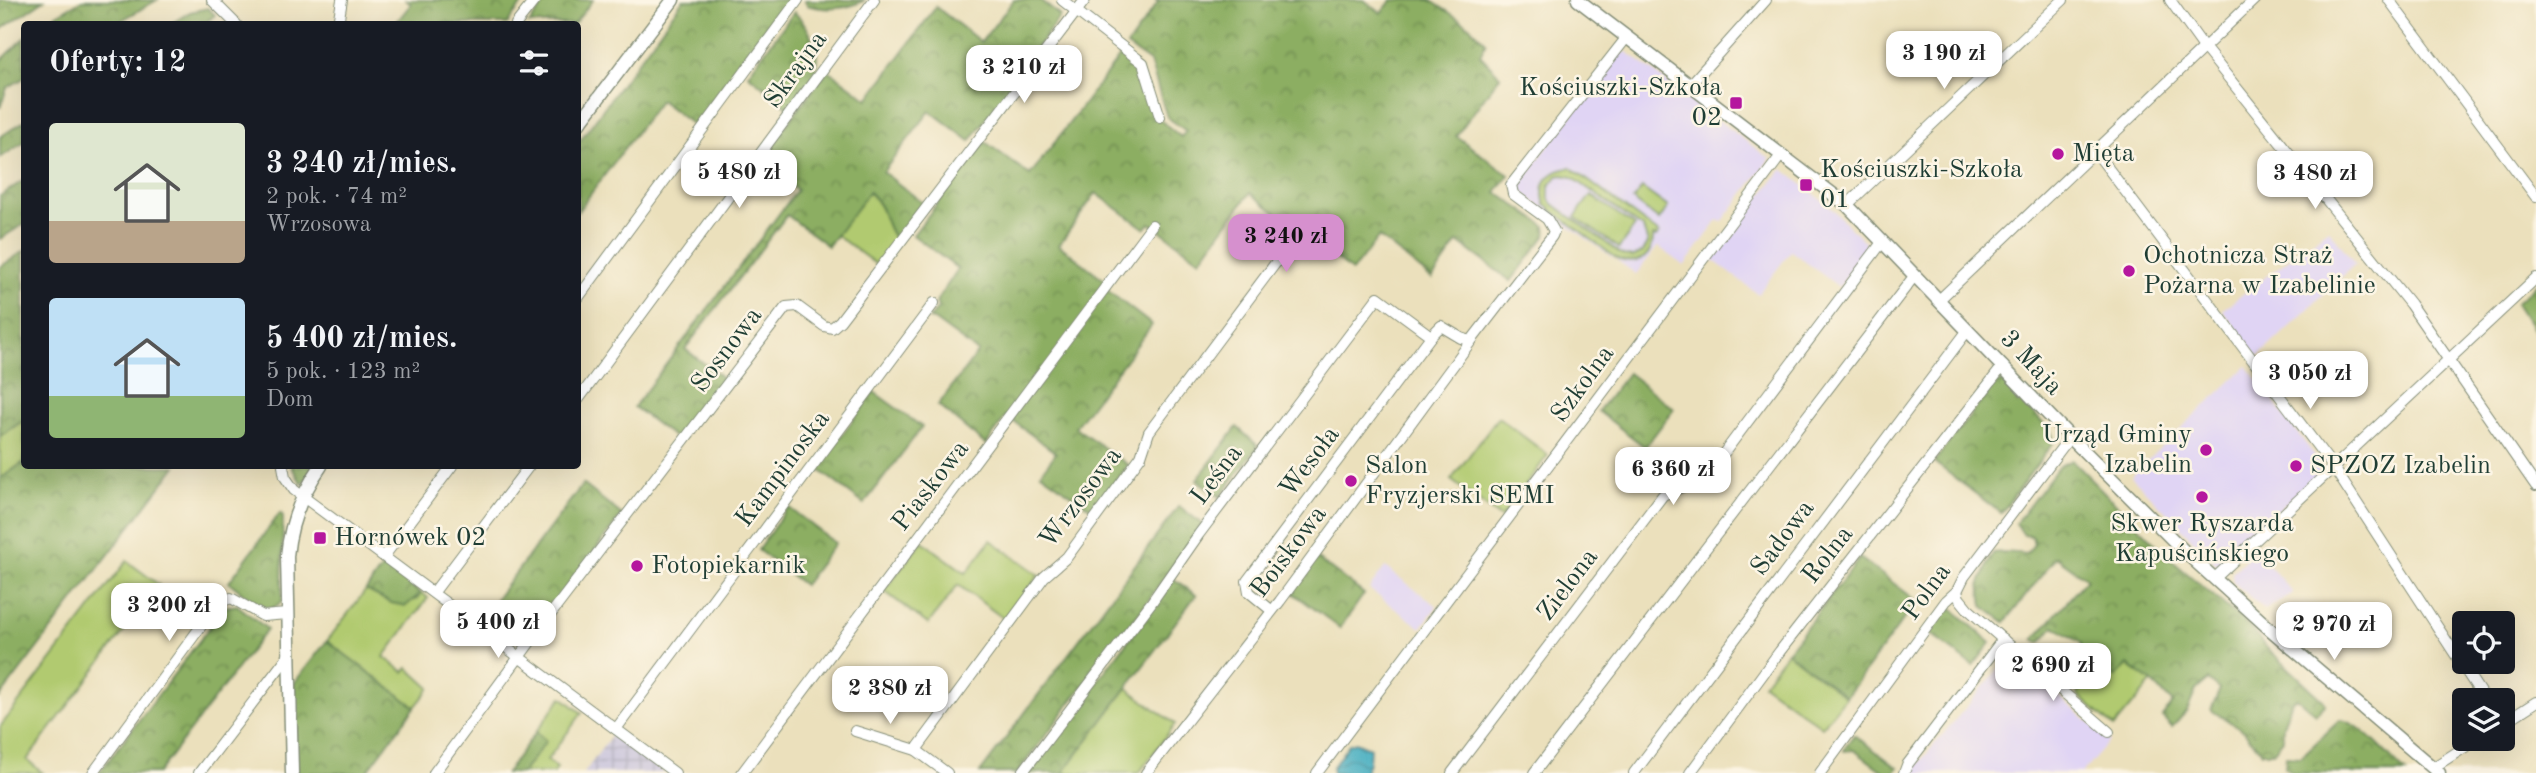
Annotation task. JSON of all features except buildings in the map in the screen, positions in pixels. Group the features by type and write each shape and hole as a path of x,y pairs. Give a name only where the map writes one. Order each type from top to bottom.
{"street":[{"path":"212,0 233,21"},
{"path":"338,21 342,0"},
{"path":"518,21 535,0"},
{"path":"581,121 673,0"},
{"path":"581,294 798,0"},
{"name":"Skrajna","path":"581,396 874,0"},
{"path":"1062,0 1143,63 1160,117"},
{"name":"Sosnowa","path":"521,657 544,623 786,307 797,306 824,326 832,328 840,321 1085,0"},
{"name":"3 Maja","path":"1578,0 1847,205 2070,437 2184,551 2271,631 2436,770"},
{"path":"1691,84 1766,0"},
{"path":"1847,205 2063,0"},
{"path":"2169,0 2410,304 2536,486"},
{"path":"1939,300 2254,0"},
{"path":"2389,0 2536,197"},
{"name":"Boiskowa","path":"1146,773 1552,236 1554,231 1547,219 1513,194 1511,185 1627,37"},
{"path":"2095,151 2334,468 2477,688"},
{"name":"Szkolna","path":"1317,773 1594,406 1667,304 1783,154"},
{"name":"Piaskowa","path":"742,773 1152,225"},
{"name":"Wrzosowa","path":"916,750 1044,577 1067,557 1133,468 1141,456 1149,432 1298,233"},
{"name":"Zielona","path":"1452,773 1662,495 1706,477 1883,241"},
{"path":"1534,773 1915,275"},
{"path":"2215,578 2536,278"},
{"name":"Leśna","path":"1022,773 1152,603 1199,534 1378,297 1431,336"},
{"name":"Kampinoska","path":"616,729 934,303"},
{"path":"1431,336 1441,326 1471,341"},
{"name":"Sadowa","path":"1634,773 1968,330"},
{"name":"Wesoła","path":"1271,610 1249,592 1247,581 1431,336"},
{"name":"Rolna","path":"1690,773 1780,651 2003,366"},
{"name":"Polna","path":"1820,773 2070,437"},
{"path":"284,469 288,483 303,496 675,773"},
{"path":"292,773 287,614 289,538 303,496 319,469"},
{"path":"384,555 450,469"},
{"path":"434,592 526,469"},
{"path":"1957,591 1959,598 1969,609 2109,732"},
{"path":"93,773 218,603 231,598 263,616 287,614"},
{"path":"1904,773 1906,765 2003,639"},
{"path":"199,773 289,655"},
{"path":"434,773 521,657"},
{"path":"2515,716 2536,702"},
{"path":"855,731 916,750 947,773"},
{"path":"2436,770 2462,751"}],"shaded area":[{"path":"1627,52 1770,159 1722,222 1718,220 1684,266 1658,246 1636,274 1522,193 1520,184 1617,54"},
{"path":"1783,169 1827,204 1865,242 1866,251 1839,287 1791,251 1758,294 1709,257 1734,223 1737,225"},
{"path":"2329,229 2355,264 2258,357 2222,310"},
{"path":"2247,366 2324,468 2218,566 2131,476"},
{"path":"2255,550 2293,593 2265,610 2233,582 2232,573"},
{"path":"1385,567 1437,606 1421,628 1369,589"},
{"path":"2011,654 2110,741 2082,773 1913,773 1913,770"},
{"path":"613,733 664,772 584,773"}],"green space":[{"path":"0,0 44,0 0,30"},
{"path":"82,0 157,0 120,21 46,21"},
{"path":"406,0 525,0 509,21 397,21 411,4"},
{"path":"547,0 593,0 576,21 531,21"},
{"path":"683,0 793,0 697,128 660,100 581,207 581,139"},
{"path":"804,0 865,0 844,7 829,8 807,5"},
{"path":"1014,0 1040,0 1060,16 970,141 930,111 883,172 923,203 895,239 879,204 869,192 828,246 787,215 685,349 723,378 678,440 634,407 797,190 759,161 828,70 868,99 936,7 981,42"},
{"path":"1156,0 1364,0 1381,13 1392,0 1430,0 1467,24 1486,42 1480,55 1500,76 1456,136 1509,175 1496,192 1545,226 1546,235 1511,281 1458,242 1432,279 1379,237 1352,271 1250,193 1200,260 1150,223 1145,229 1096,193 1059,245 1106,281 1108,291 1152,325 1075,427 1128,465 1095,511 1041,473 1056,453 1006,416 986,445 938,405 978,352 929,319 938,308 936,302 958,269 913,235 985,142 1030,175 1121,55 1140,69 1154,115 1181,137 1186,131 1167,117 1150,62 1127,46 1158,2"},
{"path":"208,8 215,15 208,21 176,21 190,12"},
{"path":"794,12 813,39 817,64 810,81 789,108 748,74"},
{"path":"21,41 21,80 7,88 0,108 0,62"},
{"path":"21,123 21,144 0,158 0,137"},
{"path":"1570,167 1659,233 1656,237 1653,236 1650,250 1642,259 1630,262 1616,258 1545,205 1543,191 1547,179","holes":["1558,176 1572,177 1643,228 1648,243 1643,252 1633,257 1623,255 1553,204 1549,199 1549,186"]},
{"path":"21,182 21,226 0,239 0,196"},
{"path":"1642,188 1668,207 1659,220 1633,200"},
{"path":"868,192 879,204 895,239 877,265 836,235"},
{"path":"1591,195 1635,226 1619,248 1575,217"},
{"path":"21,253 21,422 0,436 0,267"},
{"path":"2536,284 2536,334 2516,303"},
{"path":"1628,373 1674,409 1645,447 1598,411"},
{"path":"2004,382 2053,434 2053,443 2001,513 1934,462 1995,383"},
{"path":"874,392 922,427 864,504 817,468"},
{"path":"1498,417 1548,455 1501,518 1451,480"},
{"path":"21,422 21,464 0,479 0,436"},
{"path":"1237,427 1258,446 1220,497 1197,480"},
{"path":"2072,460 2176,564 2251,628 2264,645 2324,701 2325,705 2316,714 2297,698 2292,701 2283,725 2283,740 2273,752 2262,752 2243,730 2211,710 2220,689 2208,680 2196,690 2187,711 2172,727 2162,717 2173,703 2155,685 2128,665 2115,677 2099,664 2084,682 2065,665 2081,655 2081,643 2054,626 2040,643 2034,639 2087,579 2056,557 2005,622 1983,606 1980,583 1993,553 2027,554 2034,544 2032,536 2024,535 2016,523 2059,466"},
{"path":"21,464 21,469 174,469 0,697 0,479"},
{"path":"293,469 314,469 302,484"},
{"path":"583,484 622,515 526,640 510,640 481,619"},
{"path":"1179,506 1202,524 1148,601 1017,773 980,773"},
{"path":"788,507 835,543 804,585 758,550"},
{"path":"280,513 283,516 282,602 266,612 229,582"},
{"path":"991,540 1039,575 1006,620 958,585 928,624 884,591 922,541 966,573"},
{"path":"1316,558 1364,594 1340,628 1292,592"},
{"path":"1860,558 1917,601 1846,697 1787,652"},
{"path":"127,561 159,585 27,760 43,773 0,773 0,727"},
{"path":"384,565 421,593 406,606 391,603 366,590"},
{"path":"1174,579 1196,595 1063,773 1029,773"},
{"path":"366,590 391,603 416,600 421,593 428,598 384,657 404,672 408,668 430,688 415,707 327,641"},
{"path":"237,605 267,629 158,773 99,773 225,607"},
{"path":"1948,605 1991,643 1973,666 1929,633"},
{"path":"327,641 415,707 366,773 295,773 294,683"},
{"path":"1787,652 1846,697 1822,727 1763,684"},
{"path":"2099,664 2127,665 2152,682 2114,727 2077,694"},
{"path":"1127,688 1175,724 1139,773 1063,773"},
{"path":"562,697 582,713 547,760 557,768 554,773 522,773 546,741 536,732"},
{"path":"2340,720 2365,733 2406,773 2294,773 2285,767 2286,756 2301,757"},
{"path":"536,732 546,741 522,773 506,773"},
{"path":"1854,735 1898,768 1894,773 1885,773 1854,750 1844,751"}],"water":[{"path":"1356,742 1370,748 1369,763 1364,773 1333,773 1332,768 1349,744"}],"place":[{"name":"Kościuszki-Szkoła 02","path":"1736,103"},
{"name":"Mięta","path":"2058,154"},
{"name":"Kościuszki-Szkoła 01","path":"1806,185"},
{"name":"Ochotnicza Straż Pożarna w Izabelinie","path":"2129,271"},
{"name":"Urząd Gminy Izabelin","path":"2206,450"},
{"name":"SPZOZ Izabelin","path":"2296,466"},
{"name":"Salon Fryzjerski SEMI","path":"1351,481"},
{"name":"Skwer Ryszarda Kapuścińskiego","path":"2202,497"},
{"name":"Hornówek 02","path":"320,538"},
{"name":"Fotopiekarnik","path":"637,566"}]}
